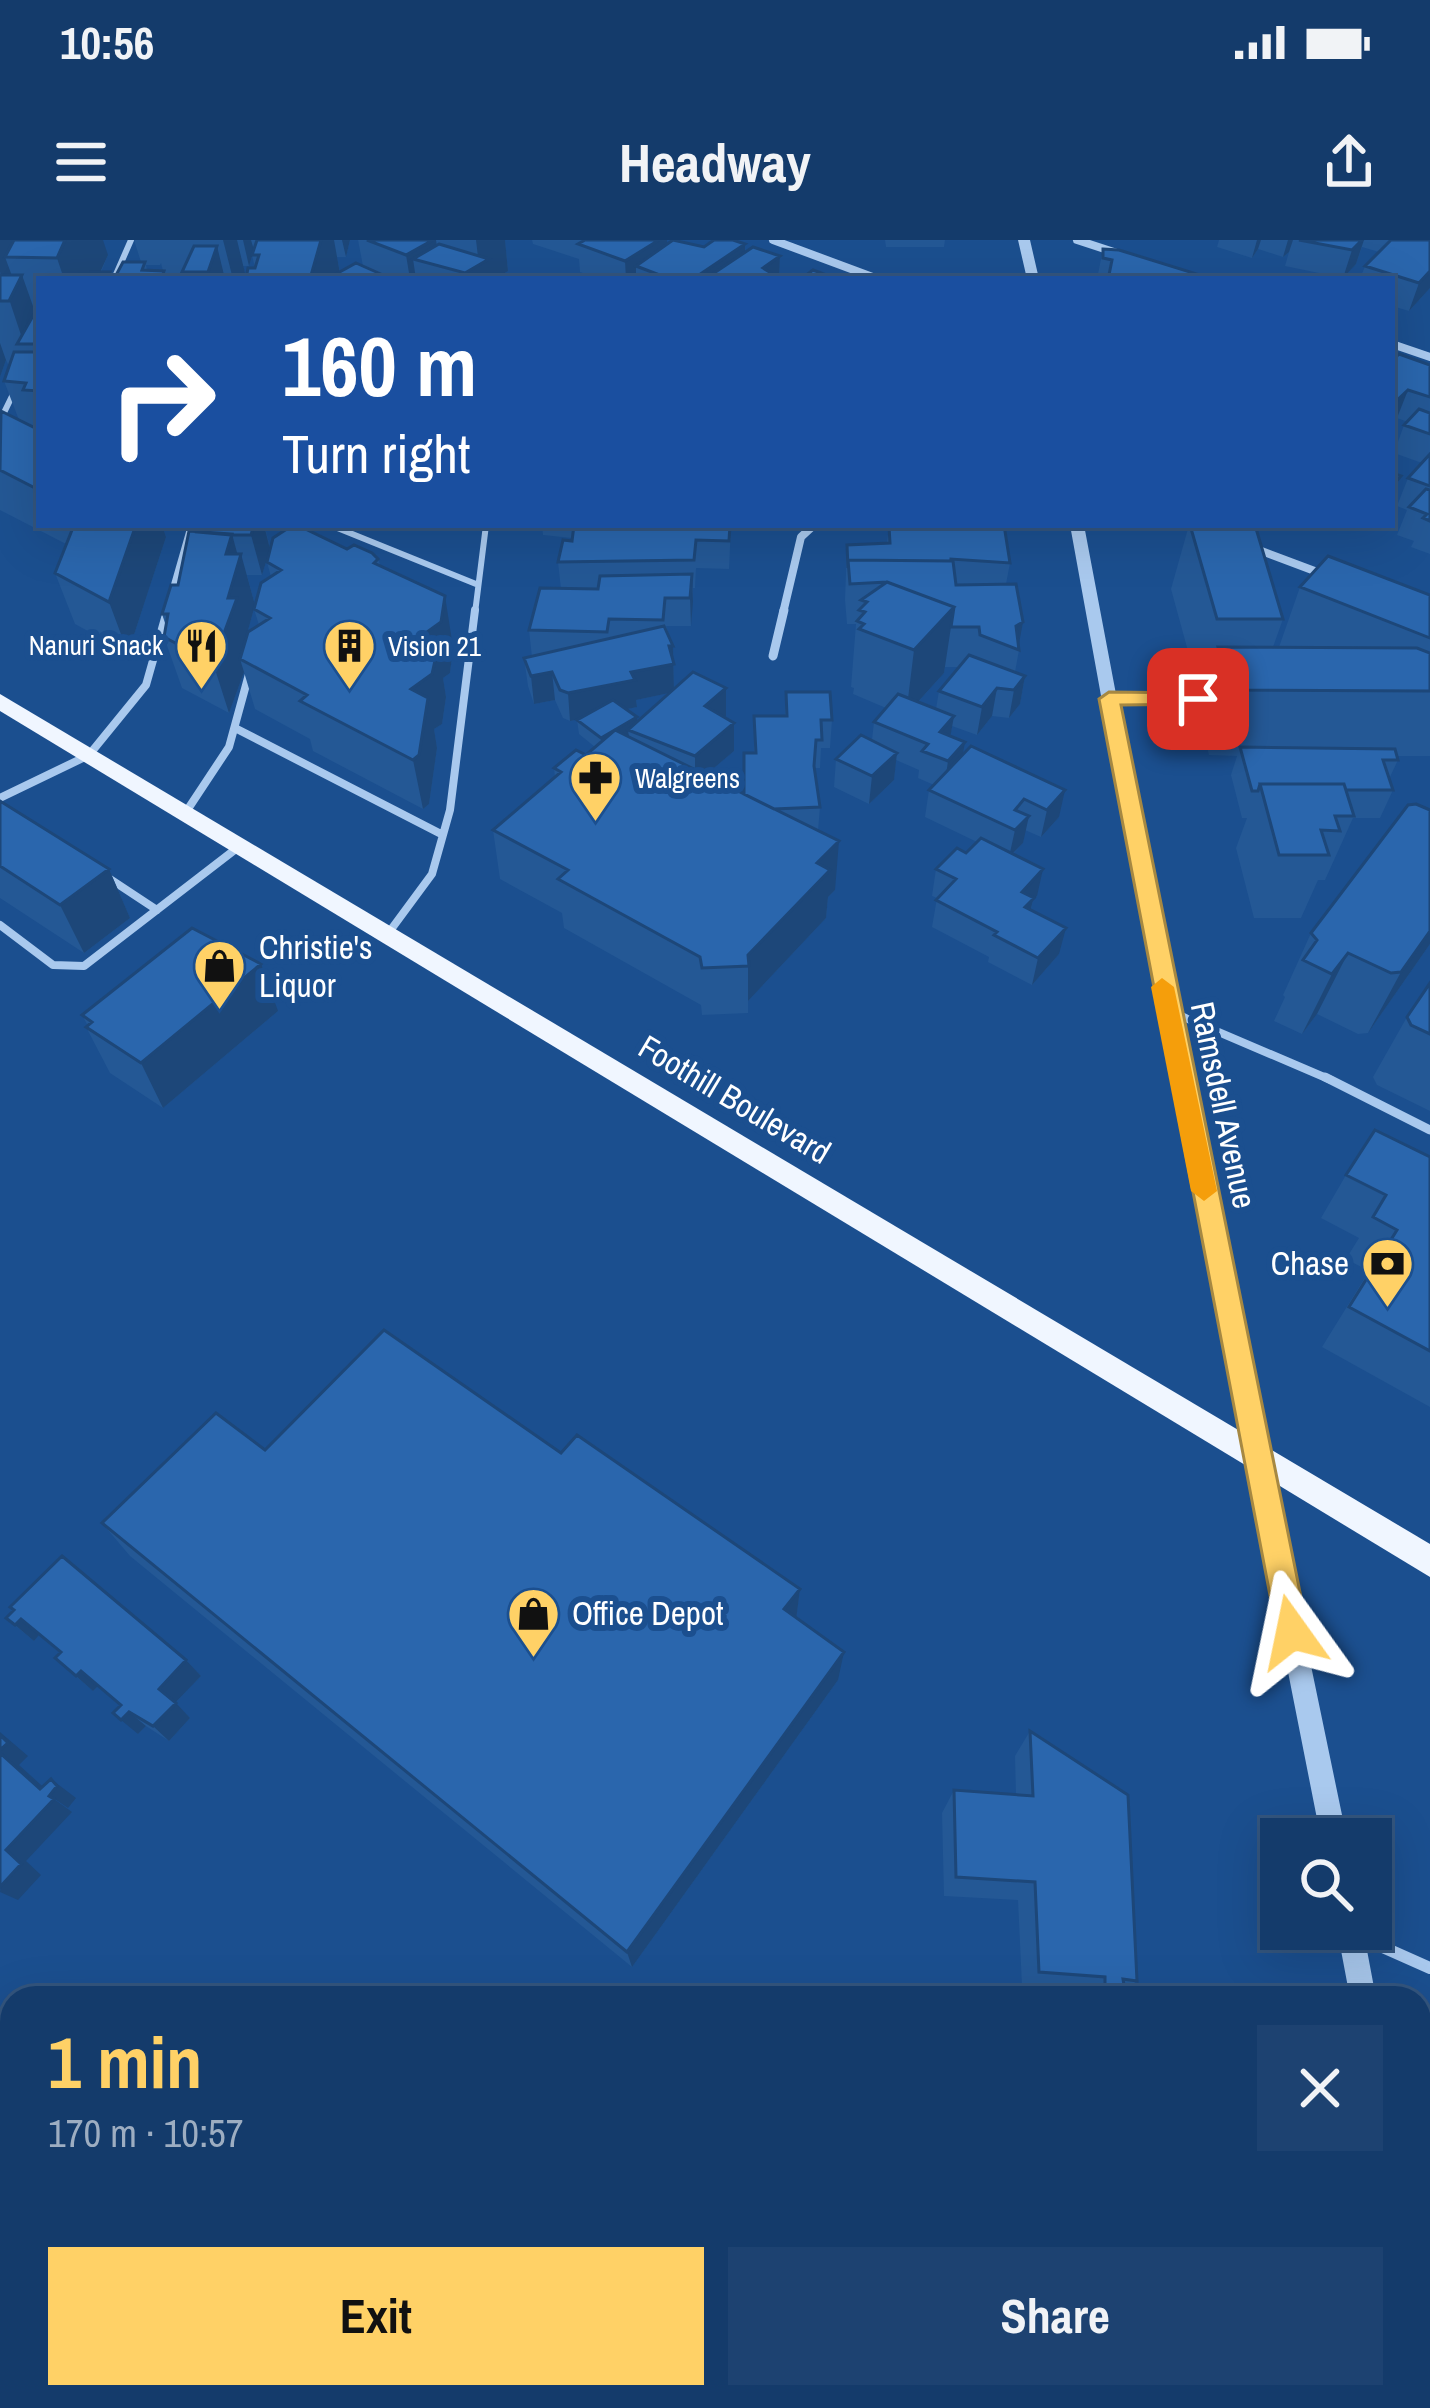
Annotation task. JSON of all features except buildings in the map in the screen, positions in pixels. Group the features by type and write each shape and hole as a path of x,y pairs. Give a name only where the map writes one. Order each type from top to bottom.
{"main road":[{"name":"Foothill Boulevard","path":"0,701 1430,1562"}],"street":[{"path":"773,240 870,276"},
{"path":"1024,240 1032,276"},
{"path":"1077,240 1136,260"},
{"path":"1395,345 1430,357"},
{"path":"773,656 801,537 811,528"},
{"name":"Ramsdell Avenue","path":"1078,528 1167,1010 1330,1818"},
{"path":"1236,541 1344,582"},
{"path":"1355,1950 1362,1986"}],"lane":[{"path":"115,276 131,240"},
{"path":"0,421 20,380"},
{"path":"0,798 89,755 146,685 189,528"},
{"path":"337,528 476,584"},
{"path":"387,935 432,874 443,835 485,528"},
{"path":"186,812 236,728 255,652"},
{"path":"1109,699 1220,700"},
{"path":"236,728 443,835"},
{"path":"0,925 53,964 84,966 241,845"},
{"path":"98,871 158,910"},
{"path":"1167,1010 1303,1066 1430,1130"},
{"path":"1392,1950 1430,1968"}],"slow traffic":[{"path":"1162,987 1204,1191"}],"place":[{"name":"Nanuri Snack","path":"202,691"},
{"name":"Vision 21","path":"349,692"},
{"name":"Walgreens","path":"596,824"},
{"name":"Christie's Liquor","path":"220,1012"},
{"name":"Chase","path":"1388,1309"},
{"name":"Office Depot","path":"533,1659"}],"route":[{"path":"1198,699 1109,699 1292,1632"}]}
